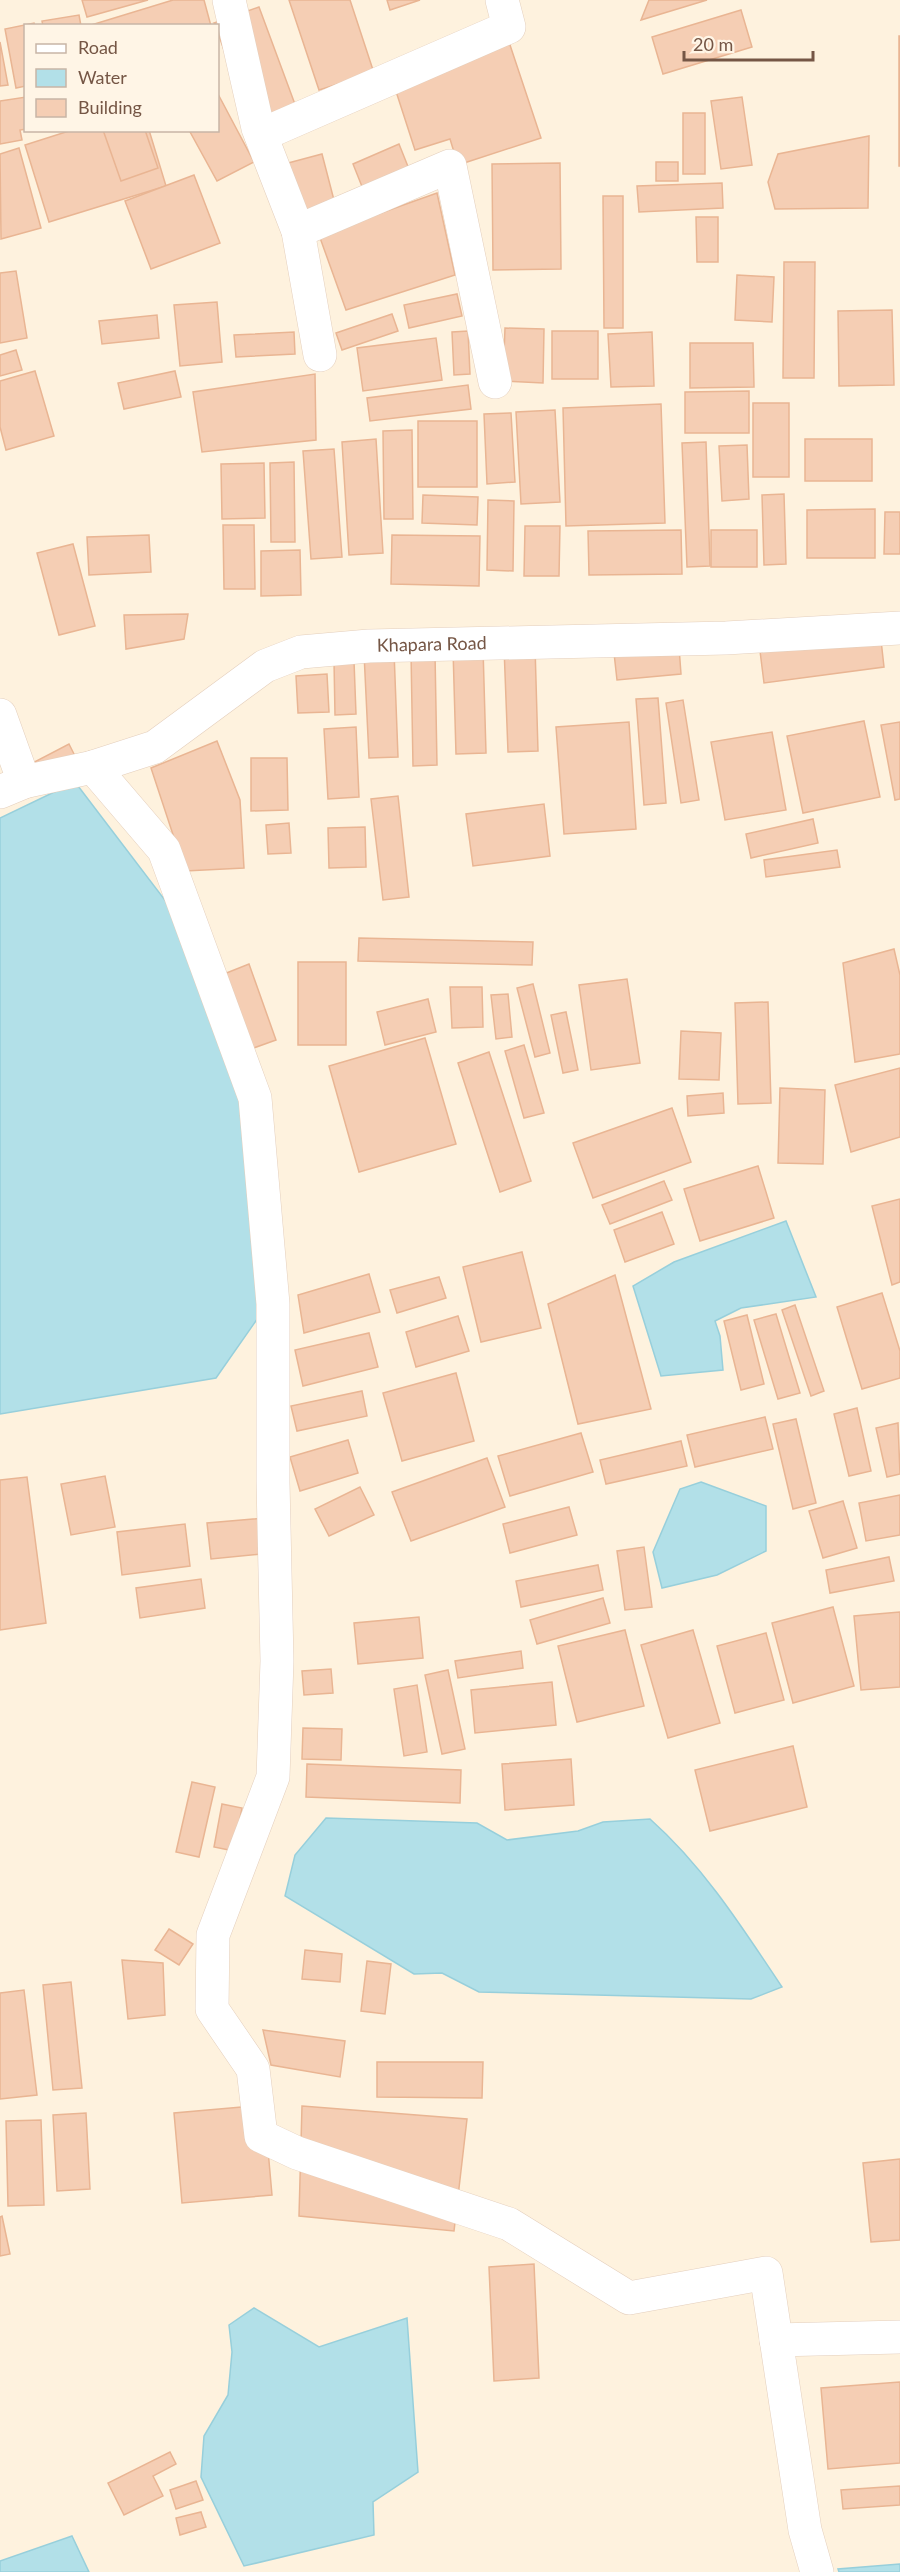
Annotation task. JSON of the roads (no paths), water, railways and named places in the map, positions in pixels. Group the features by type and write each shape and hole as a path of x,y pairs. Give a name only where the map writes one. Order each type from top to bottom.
{"street":[{"path":"229,0 261,135 298,231 320,355"},
{"path":"261,135 509,27 502,0"},
{"path":"298,231 450,166 495,382"},
{"name":"Khapara Road","path":"12,787 93,767 155,747 265,666 301,652 369,646 726,638 900,628"},
{"path":"0,715 12,787"},
{"path":"93,767 164,850 255,1098 273,1304 273,1482 277,1661 273,1777 213,1935 212,2009 254,2069 261,2136 297,2153 509,2224 629,2298 766,2273 805,2530 817,2572"},
{"path":"776,2340 900,2337"}],"water":[{"path":"75,782 174,912 251,1135 260,1315 216,1378 0,1414 0,818"},
{"path":"786,1221 816,1297 741,1308 715,1321 720,1336 723,1370 661,1376 633,1286 674,1262"},
{"path":"701,1482 766,1506 766,1551 717,1575 662,1588 653,1552 680,1489"},
{"path":"326,1818 477,1823 507,1840 578,1831 603,1822 650,1819 705,1877 782,1987 751,1999 479,1992 442,1973 414,1974 285,1896 295,1855"},
{"path":"254,2308 319,2347 407,2318 418,2472 373,2502 374,2535 244,2566 201,2477 204,2436 228,2395 232,2352 229,2325"},
{"path":"72,2536 89,2572 0,2572 0,2561"},
{"path":"900,2564 900,2572 839,2572 838,2569"}]}
